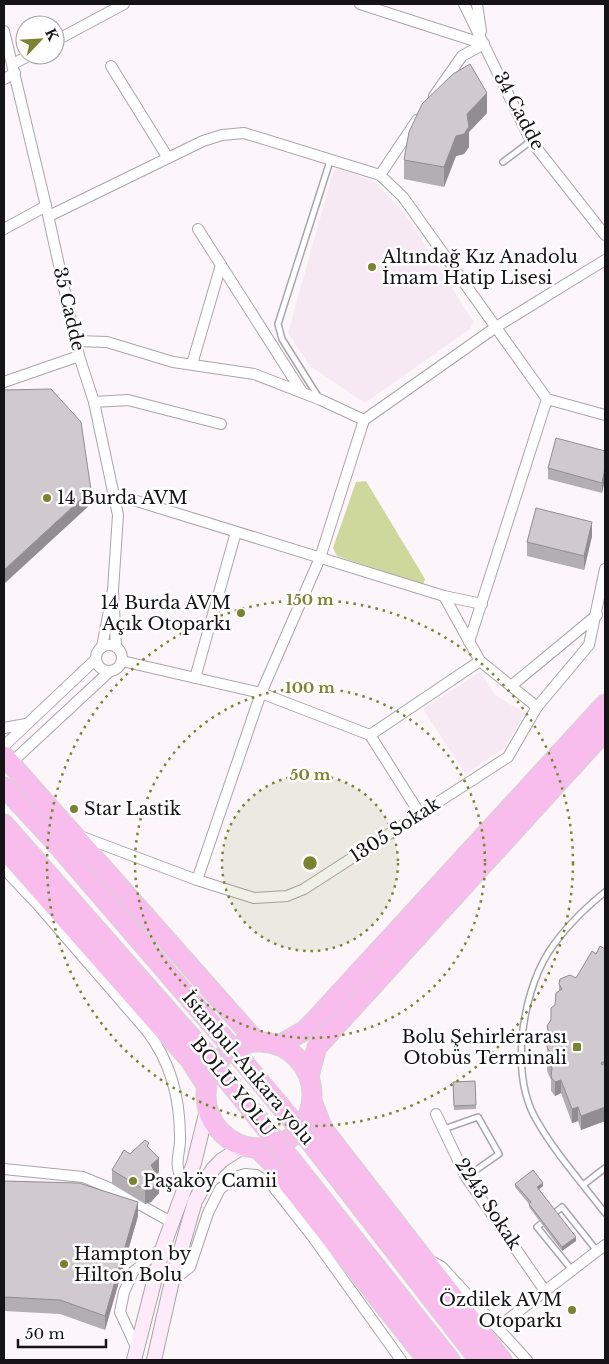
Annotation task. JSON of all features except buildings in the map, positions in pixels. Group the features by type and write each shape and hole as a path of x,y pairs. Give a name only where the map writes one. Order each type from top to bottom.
{"highway":[{"path":"279,1045 304,1031 314,1021 605,704"},
{"path":"308,1076 317,1047 605,731"},
{"path":"6,755 256,1041"},
{"name":"İstanbul-Ankara yolu","path":"4,787 52,839 312,1144 479,1360"},
{"name":"BOLU YOLU","path":"4,824 208,1056 450,1360"},
{"path":"4,849 190,1060 206,1085"},
{"path":"427,1360 279,1172 250,1147 221,1133 207,1110 206,1085 211,1071 218,1060 229,1050 242,1044 256,1041 279,1045 295,1056 308,1076 312,1101 323,1129 502,1360"},
{"path":"250,1147 270,1147 294,1135 309,1114 312,1101"}],"main road":[{"path":"136,1355 163,1247 202,1139 207,1110"},
{"path":"154,1360 188,1221 206,1179 222,1160 250,1147"}],"street":[{"path":"65,36 124,4"},
{"path":"360,4 484,44"},
{"name":"34 Cadde","path":"464,4 531,141 605,235"},
{"path":"476,4 484,44"},
{"name":"35 Cadde","path":"4,31 48,211 79,356 94,402 114,494 118,515 113,590"},
{"path":"380,174 462,56 484,44"},
{"path":"4,79 19,65"},
{"path":"111,66 168,158"},
{"path":"4,229 222,135 244,133 331,158 380,174 403,197 547,399 605,415"},
{"path":"198,230 302,392"},
{"path":"197,880 261,693 320,558 364,420 496,327 604,263"},
{"path":"192,364 221,266"},
{"path":"76,341 107,342 173,362 254,374 302,392 364,420"},
{"path":"4,382 79,356"},
{"path":"469,642 547,399"},
{"path":"94,402 128,400 221,424"},
{"path":"114,494 444,596 482,604"},
{"path":"195,678 236,532"},
{"name":"1305 Sokak","path":"74,834 197,880 254,898 287,896 304,889 508,757 537,707 589,644 597,615 605,569"},
{"path":"6,755 110,672 118,668 122,661 121,653 116,646 113,590"},
{"path":"110,672 102,670 96,659 97,652 102,646 113,590"},
{"path":"444,596 480,661 537,707"},
{"path":"511,686 597,615"},
{"path":"102,646 109,644 116,646"},
{"path":"6,755 26,724 96,659"},
{"path":"122,661 261,693 370,735 420,814"},
{"path":"370,735 480,661"},
{"path":"4,728 26,724"},
{"path":"4,869 38,905 147,1031 161,1052 172,1079 178,1106 180,1138 177,1166 184,1190"},
{"name":"2243 Sokak","path":"436,1114 466,1177 545,1291"},
{"path":"4,1169 83,1177 112,1189 173,1223"},
{"path":"172,1281 190,1267 208,1213 220,1189 235,1177 245,1174 256,1175 271,1184 401,1360"},
{"path":"136,1355 120,1312 124,1292 133,1272 163,1247"},
{"path":"498,1327 601,1248"},
{"path":"424,1257 442,1268 527,1360"}],"lane":[{"path":"503,162 531,141"},
{"path":"321,400 282,339 278,324 331,158"},
{"path":"605,892 568,928 548,954 536,981 521,1048 522,1073 527,1100 537,1121 605,1213"},
{"path":"444,1129 478,1117 499,1154 466,1177"},
{"path":"583,1185 605,1168"},
{"path":"572,1270 537,1227 562,1207 601,1248"}],"shaded area":[{"name":"Altındağ Kız Anadolu İmam Hatip Lisesi","path":"337,168 375,182 404,212 473,321 471,328 365,403 310,366 288,333 333,172"},
{"path":"480,672 495,695 525,713 504,748 466,774 423,709"}],"green space":[{"path":"366,481 425,579 423,585 337,556 333,548 356,482"}],"place":[{"name":"Altındağ Kız Anadolu İmam Hatip Lisesi","path":"372,267"},
{"name":"14 Burda AVM","path":"47,498"},
{"name":"14 Burda AVM Açık Otoparkı","path":"241,613"},
{"name":"Star Lastik","path":"74,809"},
{"name":"Bolu Şehirlerarası Otobüs Terminali","path":"577,1047"},
{"name":"Paşaköy Camii","path":"133,1181"},
{"name":"Hampton by Hilton Bolu","path":"64,1264"},
{"name":"Özdilek AVM Otoparkı","path":"572,1310"}]}
